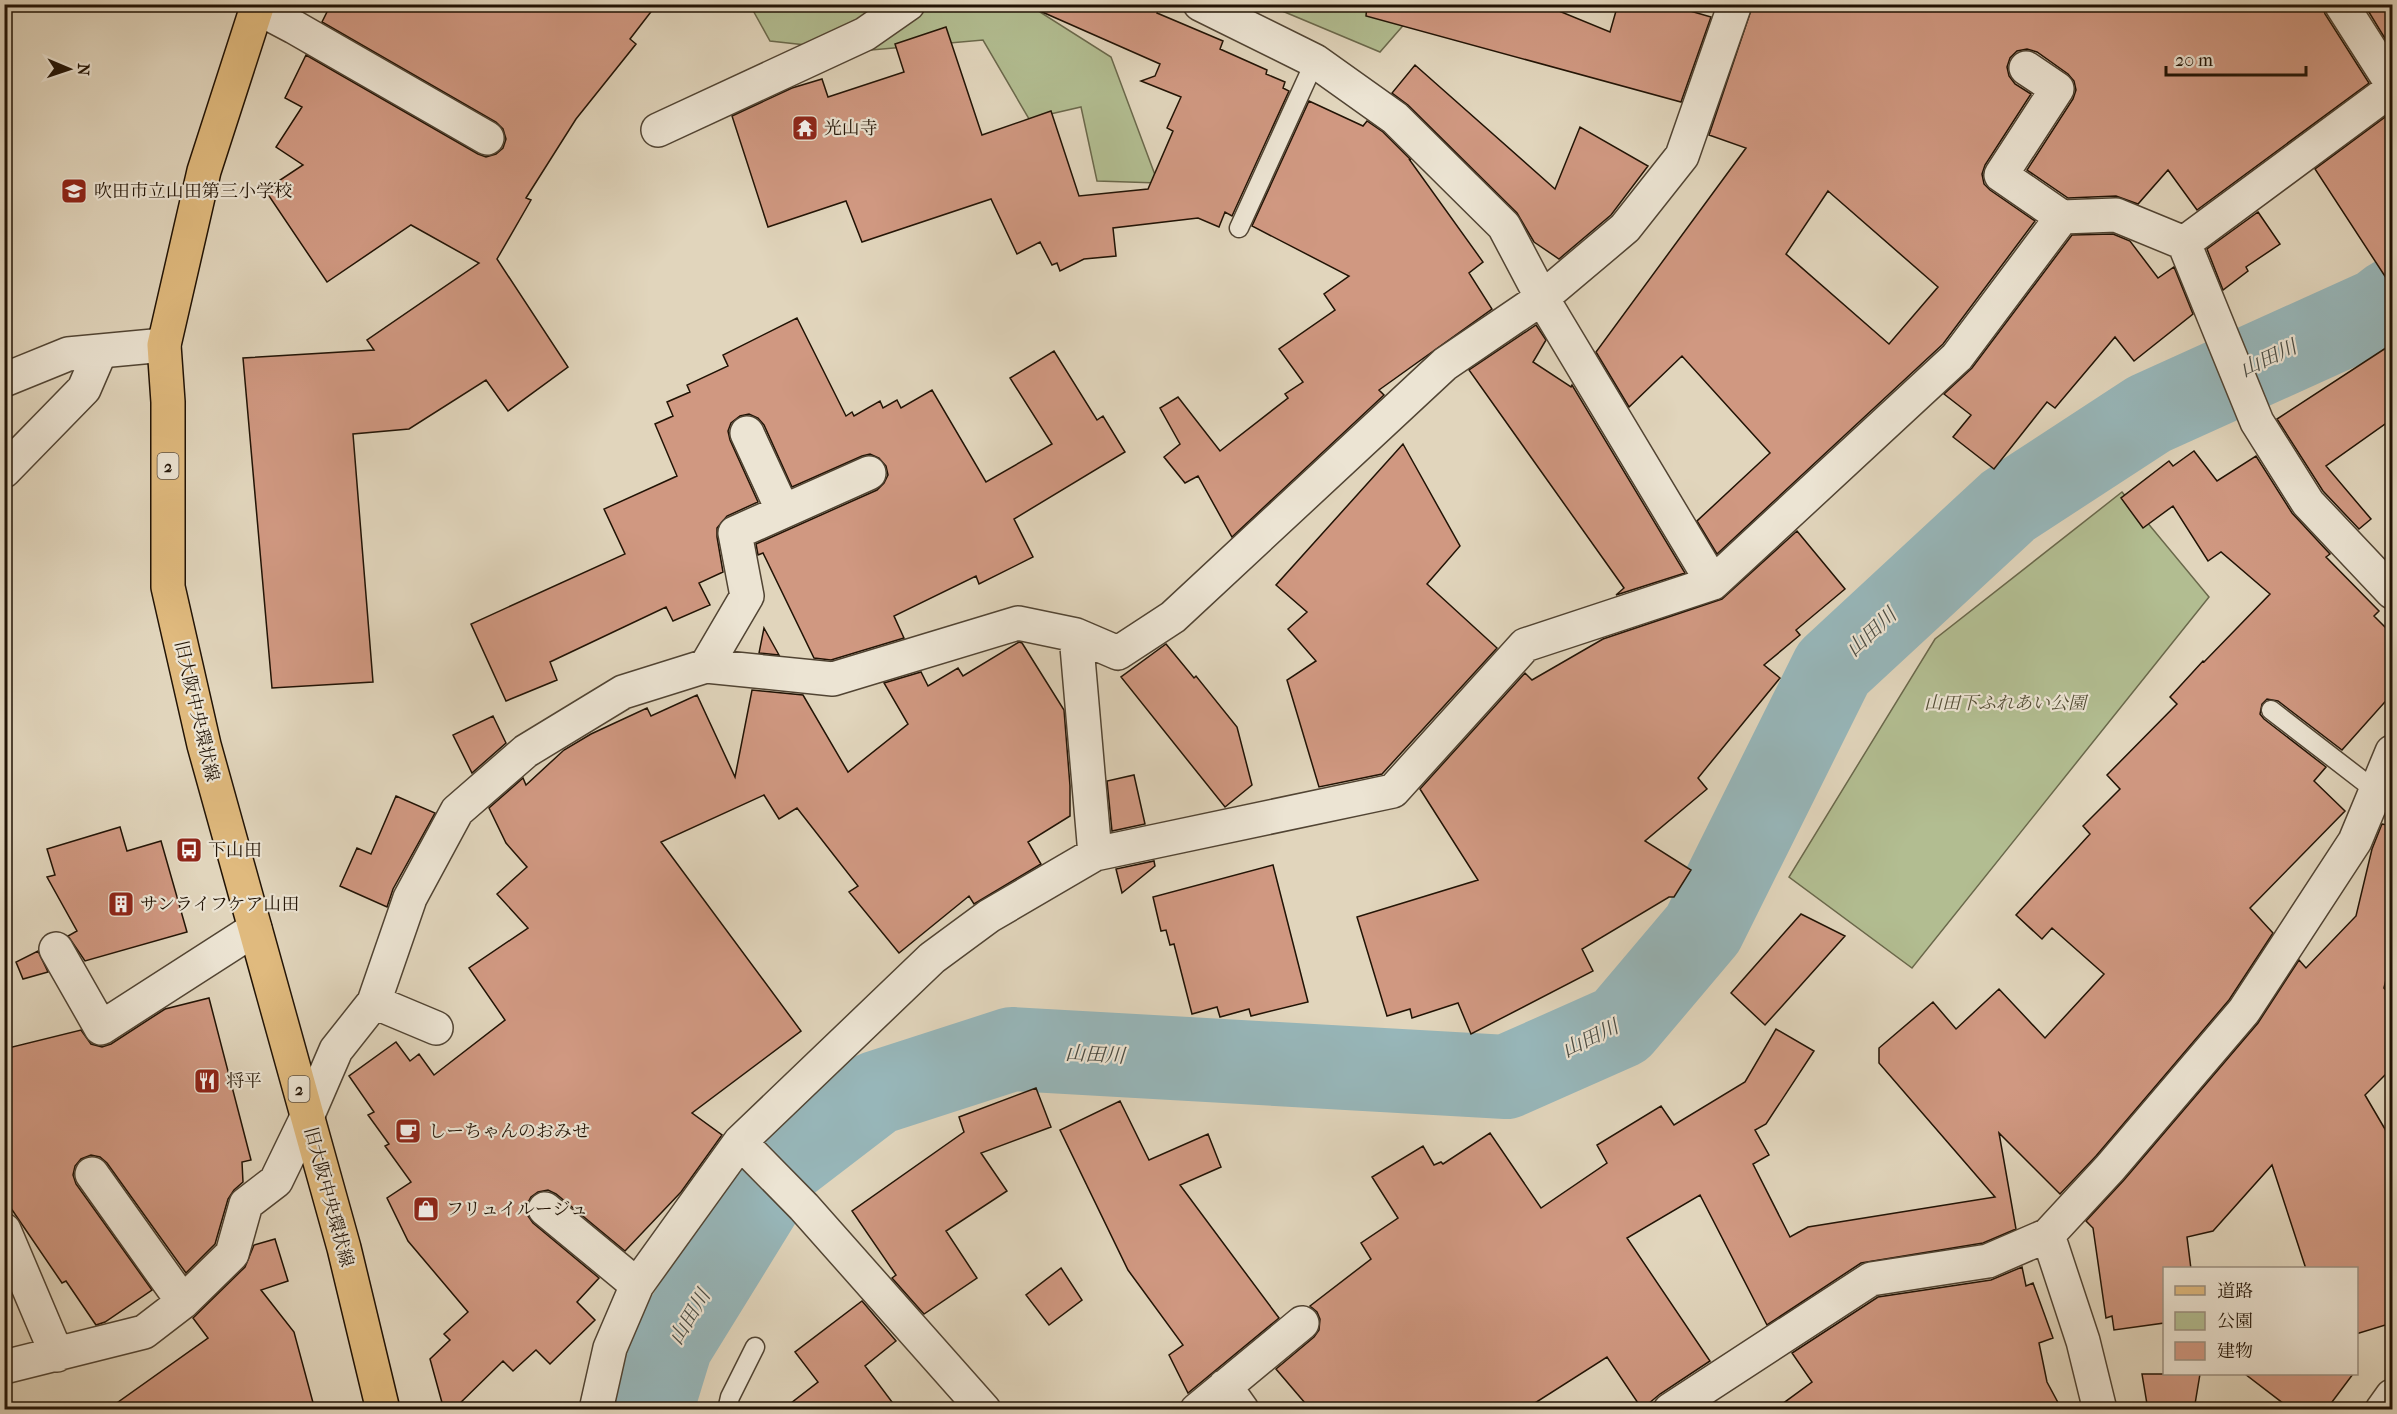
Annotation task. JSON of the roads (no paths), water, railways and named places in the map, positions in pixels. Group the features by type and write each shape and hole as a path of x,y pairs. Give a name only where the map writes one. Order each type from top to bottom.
{"main road":[{"name":"旧大阪中央環状線","path":"257,6 204,171 164,345 168,402 168,587 204,745 344,1248 382,1410"}],"street":[{"path":"658,130 865,34 908,4"},
{"path":"1200,4 1315,61 1395,118 1504,226 1542,297 1713,583"},
{"path":"4,1367 144,1332 183,1302 232,1254 246,1204 276,1181 307,1118 336,1050 374,1002 410,898 457,811 526,751 623,692 706,666 833,679 1018,622 1076,635 1118,653 1173,617 1445,364 1542,297 1626,228 1682,156 1735,4"},
{"path":"2341,4 2392,84"},
{"path":"257,6 487,138"},
{"path":"2026,68 2057,89 2001,175 2062,217 2116,215 2184,243 2257,422 2308,503 2392,592"},
{"path":"2184,243 2392,90"},
{"path":"596,1410 610,1348 637,1285 740,1142 932,958 989,916 1095,854 1394,791 1525,645 1713,583 1957,357 2062,217"},
{"path":"4,380 68,354 164,345"},
{"path":"4,471 84,389 100,352"},
{"path":"747,433 783,511"},
{"path":"706,666 747,596 735,533 869,473"},
{"path":"1076,635 1095,854"},
{"path":"1670,1410 1871,1279 1988,1261 2048,1235 2110,1168 2244,1011 2355,841 2392,752"},
{"path":"56,949 101,1028 255,929"},
{"path":"374,1002 436,1028"},
{"path":"740,1142 804,1208 984,1410"},
{"path":"92,1174 183,1302"},
{"path":"545,1209 637,1285"},
{"path":"4,1230 57,1355"},
{"path":"2048,1235 2083,1341 2100,1410"},
{"path":"1197,1410 1234,1398 1302,1323"},
{"path":"2382,1410 2392,1396"}],"lane":[{"path":"1239,228 1315,61"},
{"path":"2271,710 2376,791"},
{"path":"727,1410 730,1396 755,1347"}],"waterway":[{"name":"山田川","path":"651,1410 671,1345 782,1165 876,1093 1012,1049 1506,1077 1621,1026 1703,929 1833,668 2008,506 2149,414 2379,310 2392,300"}],"place":[{"name":"光山寺","path":"805,128"},
{"name":"吹田市立山田第三小学校","path":"74,191"},
{"name":"下山田","path":"189,850"},
{"name":"サンライフケア山田","path":"121,904"},
{"name":"将平","path":"207,1081"},
{"name":"しーちゃんのおみせ","path":"408,1131"},
{"name":"フリュイルージュ","path":"426,1209"}],"park label":[{"name":"山田下ふれあい公園","path":"2005,703"}]}
